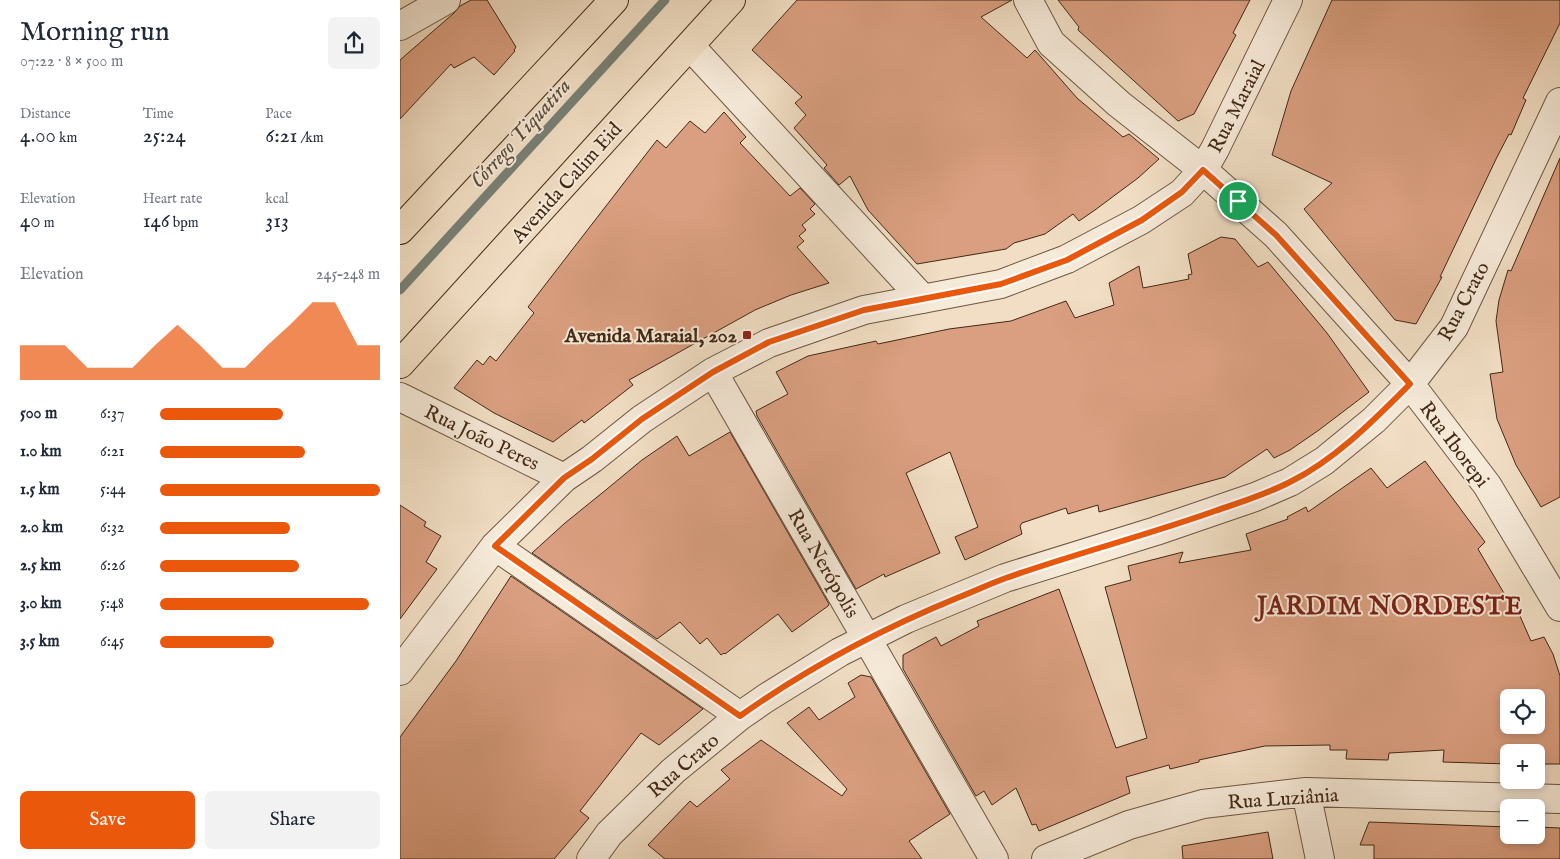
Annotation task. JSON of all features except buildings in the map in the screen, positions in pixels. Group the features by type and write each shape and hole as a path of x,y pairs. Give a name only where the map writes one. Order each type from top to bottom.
{"main road":[{"path":"400,230 614,0"},
{"name":"Avenida Calim Eid","path":"400,364 731,0"}],"street":[{"path":"400,26 446,0"},
{"name":"Rua Iborepi","path":"1028,0 1051,43 1119,104 1203,170 1276,235 1410,384 1487,485 1560,607"},
{"name":"Rua Maraial","path":"400,671 495,546 564,478 592,459 642,419 713,372 769,342 864,310 1001,284 1067,260 1142,220 1182,192 1203,170 1230,122 1288,0"},
{"path":"690,46 923,299"},
{"name":"Rua Crato","path":"591,859 609,834 673,771 740,716 840,652 906,619 1005,578 1156,531 1255,497 1290,482 1324,461 1374,420 1410,384 1454,327 1560,102"},
{"name":"Rua Nerópolis","path":"713,372 994,859"},
{"name":"Rua João Peres","path":"400,397 564,478"},
{"path":"495,546 740,716"},
{"path":"1306,792 1320,859"},
{"name":"Rua Luziânia","path":"1046,859 1129,824 1203,804 1306,792 1560,799"}],"waterway":[{"name":"Córrego Tiquatira","path":"400,290 665,0"}],"place":[{"name":"Avenida Maraial, 202","path":"747,335"}],"district":[{"name":"JARDIM NORDESTE","path":"1390,605"}],"route":[{"path":"1203,170 1238,201 1276,235 1410,384 1374,420 1324,461 1290,482 1255,497 1156,531 1005,578 906,619 840,652 740,716 495,546 564,478 592,459 642,419 713,372 769,342 864,310 1001,284 1067,260 1142,220 1182,192 1203,170"}]}
